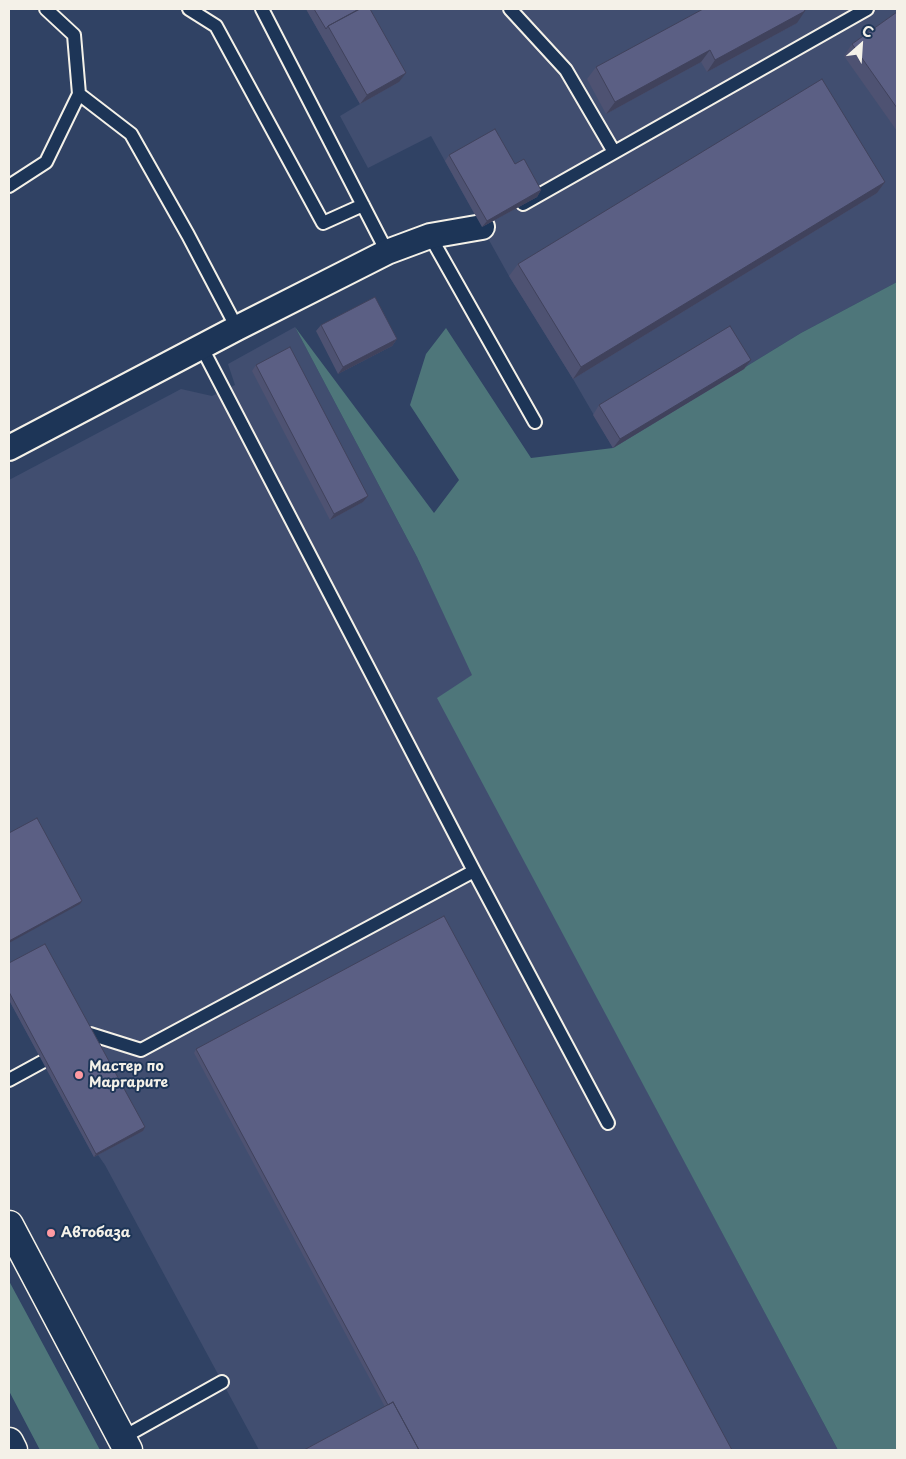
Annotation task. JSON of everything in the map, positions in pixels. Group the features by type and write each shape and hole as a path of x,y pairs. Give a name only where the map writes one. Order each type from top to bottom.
{"street":[{"path":"9,448 201,346 387,252 430,236 486,225"},
{"path":"9,1225 125,1444"},
{"path":"9,1442 13,1450"}],"lane":[{"path":"9,186 46,162 79,94 74,35 46,9"},
{"path":"189,9 216,26 323,223 363,205"},
{"path":"262,9 387,252"},
{"path":"510,9 566,70 614,152"},
{"path":"513,210 867,9"},
{"path":"79,94 131,134 188,235 237,328"},
{"path":"430,236 535,422"},
{"path":"201,346 474,871 608,1123"},
{"path":"90,1034 141,1050 474,871"},
{"path":"9,1080 42,1062"},
{"path":"125,1444 222,1382"}],"shaded area":[{"path":"306,9 897,9 897,282 801,333 613,448 509,276 431,136 368,168 340,116 360,104"},
{"path":"295,327 417,557 473,675 438,698 838,1450 259,1450 105,1165 98,1155 94,1157 9,1000 9,480 181,389 212,396 235,385 228,364"}],"green space":[{"path":"897,282 897,1450 838,1450 437,698 472,675 417,557 295,327 434,513 459,480 410,405 426,354 446,328 531,458 613,448 801,333"},
{"path":"9,1281 100,1450 40,1450 9,1391"}],"building":[{"path":"314,9 360,9 328,26 326,29"},
{"path":"359,9 370,9 406,73 367,95 328,26"},
{"path":"703,9 804,9 805,11 715,60 710,50 615,102 596,67"},
{"path":"897,12 897,108 852,44"},
{"path":"822,79 885,182 581,367 518,264"},
{"path":"495,129 515,164 524,159 541,190 487,221 449,155"},
{"path":"375,297 397,339 343,367 321,325"},
{"path":"730,326 751,360 620,439 599,405"},
{"path":"290,347 368,496 334,514 256,365"},
{"path":"37,818 82,901 9,941 9,833"},
{"path":"444,916 732,1450 419,1450 393,1402 388,1405 196,1049"},
{"path":"45,944 145,1127 96,1154 9,992 9,963"},
{"path":"393,1402 419,1450 304,1450"}],"place":[{"name":"Мастер по Маргарите","path":"79,1075"},
{"name":"Автобаза","path":"51,1233"}]}
